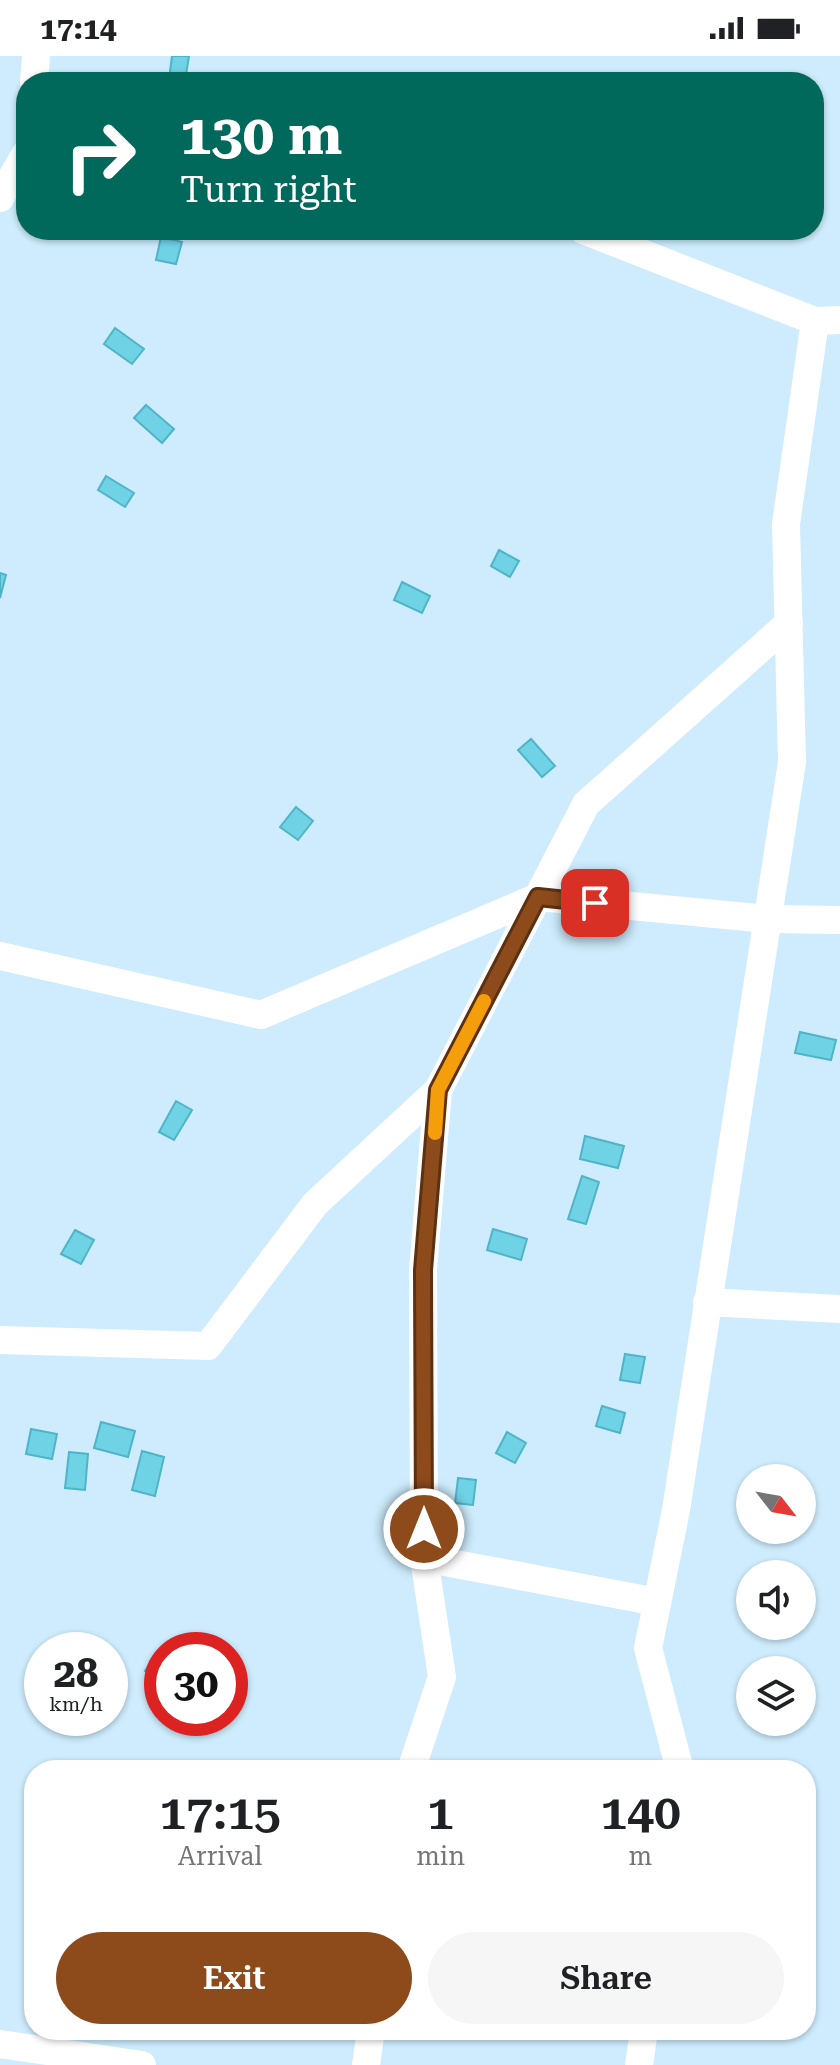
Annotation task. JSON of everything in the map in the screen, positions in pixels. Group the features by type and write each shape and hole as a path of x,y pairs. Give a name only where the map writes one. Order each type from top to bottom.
{"street":[{"path":"0,198 16,170"},
{"path":"610,240 828,320 786,524 792,762 676,1510 648,1648 677,1760"},
{"path":"0,1340 208,1346 315,1204 438,1090 586,804 789,623"},
{"path":"0,956 261,1015 538,897 768,919 840,920"},
{"path":"414,1760 442,1677 424,1558 423,1270 438,1090"},
{"path":"707,1302 840,1309"},
{"path":"424,1558 657,1602"},
{"path":"366,2065 370,2040"},
{"path":"639,2065 643,2040"},
{"path":"0,2044 142,2065"}],"building":[{"path":"172,56 189,56 186,72 170,72"},
{"path":"160,240 182,242 176,264 156,260"},
{"path":"115,328 144,349 132,364 104,344"},
{"path":"146,405 174,429 162,443 134,418"},
{"path":"106,476 134,493 125,507 98,490"},
{"path":"499,550 519,561 510,577 491,566"},
{"path":"0,573 6,575 0,598"},
{"path":"402,582 430,596 422,613 394,600"},
{"path":"531,739 555,766 542,777 518,750"},
{"path":"296,807 313,821 298,840 280,827"},
{"path":"800,1032 836,1040 831,1060 795,1053"},
{"path":"176,1101 192,1110 174,1140 159,1132"},
{"path":"585,1136 624,1146 618,1168 580,1159"},
{"path":"582,1176 599,1182 586,1224 568,1219"},
{"path":"493,1229 527,1239 521,1260 487,1250"},
{"path":"75,1230 94,1240 81,1264 61,1254"},
{"path":"625,1354 645,1357 640,1383 620,1380"},
{"path":"602,1406 625,1413 620,1433 596,1426"},
{"path":"101,1422 135,1431 128,1457 94,1448"},
{"path":"31,1429 57,1434 52,1459 26,1454"},
{"path":"507,1432 526,1443 515,1463 496,1453"},
{"path":"142,1451 164,1457 155,1496 132,1490"},
{"path":"69,1452 88,1454 85,1490 65,1488"},
{"path":"458,1478 476,1480 473,1505 455,1503"}],"slow traffic":[{"path":"435,1133 438,1090 484,1001"}],"route":[{"path":"424,1529 423,1270 438,1090 538,897 595,903"}]}
